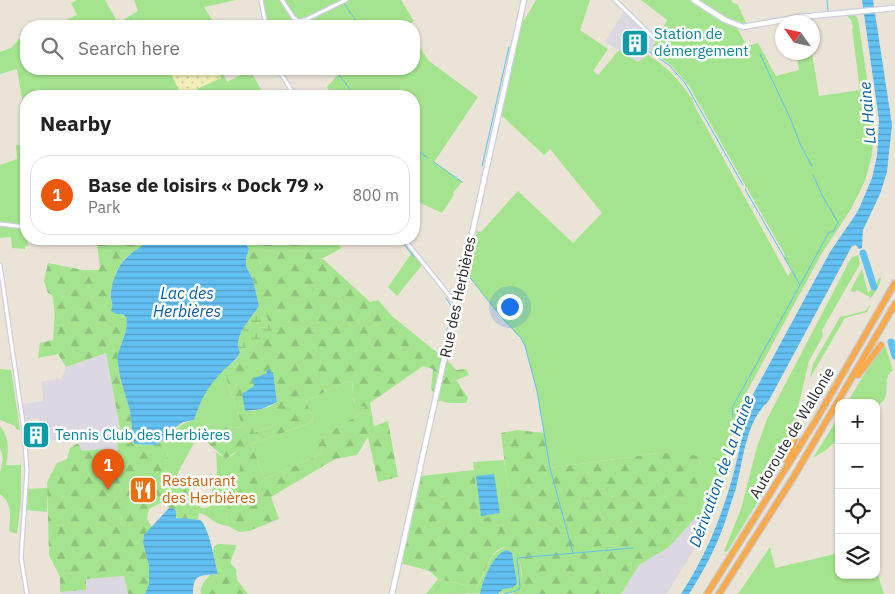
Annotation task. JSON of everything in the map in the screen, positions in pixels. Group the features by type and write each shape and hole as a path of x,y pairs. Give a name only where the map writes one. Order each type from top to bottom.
{"highway":[{"name":"Autoroute de Wallonie","path":"707,594 846,370 895,283"},
{"name":"Autoroute de Wallonie","path":"719,594 793,478 895,304"},
{"path":"847,387 881,345"},
{"path":"781,476 795,439"}],"street":[{"path":"261,0 265,20"},
{"path":"282,0 297,20"},
{"path":"305,20 346,0"},
{"name":"Rue des Herbières","path":"392,594 524,0"},
{"path":"614,0 655,39"},
{"path":"694,0 725,20 743,27 800,17 895,8"},
{"path":"282,75 291,90"},
{"path":"0,224 20,226"},
{"path":"409,245 456,305"},
{"path":"0,265 24,430 27,470 21,558 26,594"}],"shaded area":[{"path":"625,10 655,39 653,42 655,44 648,55 638,62 605,42"},
{"path":"106,353 121,434 117,437 118,455 109,459 82,451 76,441 66,442 65,439 46,441 45,424 40,425 39,418 29,419 29,421 22,417 20,405 43,401 41,382 62,378 66,367"},
{"path":"696,517 706,522 697,544 667,594 621,594 639,565 669,547"},
{"path":"124,576 128,594 61,594 60,592 86,590 86,579"}],"green space":[{"path":"77,0 105,0 116,20 66,20 77,15 71,3"},
{"path":"134,0 236,0 204,7 212,20 123,20 138,11"},
{"path":"263,0 280,0 291,17 295,20 267,20"},
{"path":"283,0 343,0 301,20 297,19"},
{"path":"350,0 401,0 413,20 303,20"},
{"path":"536,0 590,0 580,30 608,49 593,71 598,75 619,50 638,62 648,55 674,76 694,102 788,276 792,270 784,257 785,255 689,86 670,64 651,51 667,20 641,0 690,0 737,28 747,46 758,43 776,76 799,70 797,60 813,60 819,96 860,90 852,22 847,15 855,15 858,19 874,124 872,155 865,181 851,209 822,253 744,397 706,522 696,517 669,547 677,528 684,521 684,458 660,453 550,468 537,391 525,346 521,338 502,318 468,275 477,231 481,232 518,191 573,243 602,213 550,149 544,155 501,115 521,21 525,19"},
{"path":"697,0 731,0 738,5 747,25 729,20"},
{"path":"20,38 20,75 224,75 227,82 240,75 253,75 262,90 20,90 17,69 0,74 0,52 11,48"},
{"path":"420,48 429,61 478,97 434,162 462,182 453,193 454,195 442,213 420,203 420,90 329,90 327,87 338,75 420,75"},
{"path":"16,145 20,145 20,227 0,224 0,165 17,159"},
{"path":"0,226 20,228 20,245 28,246 25,246 25,249 12,248 11,237 0,238"},
{"path":"97,245 144,245 125,258 116,272 110,295 116,314 123,314 127,318 126,330 117,357 120,377 130,411 134,444 156,445 161,442 167,450 168,458 165,464 166,475 163,489 166,491 174,480 179,478 187,484 193,495 197,497 195,507 199,513 198,519 184,520 176,517 173,508 169,508 166,500 149,509 147,519 152,527 144,535 143,543 149,566 149,584 145,594 128,594 124,576 86,579 86,590 60,592 60,577 49,555 47,482 57,463 67,459 70,448 76,444 79,444 82,451 103,449 109,459 118,455 117,437 121,434 106,353 66,367 58,354 38,358 40,343 53,340 53,301 52,295 48,293 44,281 48,263 83,270 99,270"},
{"path":"247,245 303,245 312,255 323,259 370,302 378,300 392,316 456,370 466,369 469,375 456,380 468,398 466,403 450,403 435,400 436,395 431,389 433,369 423,366 370,403 374,426 388,421 398,477 378,482 368,437 357,455 335,459 271,497 279,519 249,531 239,532 228,526 226,513 238,485 242,447 226,459 207,442 201,431 204,424 243,428 226,377 223,376 240,352 273,330 259,306 253,280 246,266 249,249","holes":["273,372 277,402 277,424 254,433 250,418 245,411 254,385 253,379","348,381 352,382 355,404 357,407 365,406 363,412 314,442 321,454 265,479 251,444 310,423 313,419 306,401"]},
{"path":"303,245 339,245 341,248 321,258 313,256"},
{"path":"404,245 407,245 422,265 397,296 388,287 411,254"},
{"path":"858,255 860,264 822,330 823,336 809,361 791,438 784,459 727,552 724,551 741,509 757,447 767,419 851,258"},
{"path":"862,269 868,293 881,277 877,290 869,299 870,297 857,290 855,292 850,291"},
{"path":"871,304 867,312 845,318 810,378 813,364 840,317 865,311"},
{"path":"259,306 273,330 240,352 238,340 240,334"},
{"path":"885,345 893,370 887,379 884,399 880,403 880,399 849,399 874,358"},
{"path":"236,360 224,376 226,377 243,428 204,424 174,480 166,491 163,489 166,475 165,464 168,458 167,450 161,442 180,426 194,420 210,386 221,372"},
{"path":"0,369 11,370 20,430 0,420"},
{"path":"348,381 352,382 354,402 366,406 363,412 315,442 321,454 265,479 251,444 310,423 313,419 306,401"},
{"path":"277,402 277,424 254,433 245,411 262,409"},
{"path":"835,422 835,442 813,458"},
{"path":"0,426 8,444 6,465 21,465 21,500 17,534 9,531 9,506 0,494 0,473 3,459 0,447"},
{"path":"517,430 545,433 550,468 660,453 677,453 679,458 684,458 684,453 706,458 684,521 677,528 669,547 639,565 621,594 511,594 519,593 522,583 520,563 514,547 505,547 498,550 492,556 476,589 471,594 469,586 438,579 430,571 401,563 421,476 474,470 480,518 511,515 501,433"},
{"path":"243,445 238,485 226,513 228,526 222,525 199,513 195,507 195,502 197,497 200,499 199,505 201,508 207,508 213,504 210,499 217,472 216,452 226,459"},
{"path":"504,460 512,515 480,519 473,462"},
{"path":"47,488 47,512 26,510 27,489"},
{"path":"218,544 236,545 231,564 236,569 237,580 248,594 201,594 202,586 206,579 210,575 218,574 213,552 214,547"},
{"path":"508,546 514,547 519,556 523,588 519,593 426,594 438,579 469,586 471,593 480,582 493,556 499,550"},
{"path":"770,547 775,568 835,554 835,579 879,579 884,594 738,594"}],"sand":[{"path":"172,75 220,75 221,78 195,90 179,90"}],"water":[{"path":"862,0 873,0 892,125 887,172 880,194 863,230 862,248 859,249 856,245 852,246 768,402 755,419 746,442 736,488 717,543 689,594 681,594 705,552 722,509 734,470 751,398 830,252 858,211 872,178 877,156 879,120"},
{"name":"Lac des Herbières","path":"143,245 247,245 249,249 246,266 253,280 259,306 240,334 238,346 240,352 208,389 194,420 183,422 176,427 172,434 156,445 134,444 130,411 120,377 117,357 126,330 127,318 123,314 116,314 111,311 111,295 116,273 130,254"},
{"path":"267,369 273,372 277,402 262,409 245,411 242,394 254,386 252,379 267,373"},
{"path":"494,474 500,513 481,516 476,476"},
{"path":"169,508 173,508 176,511 176,518 200,520 203,524 211,545 218,574 206,575 196,579 193,594 145,594 149,584 149,566 143,543 144,535"},
{"path":"507,550 512,553 516,585 503,589 498,594 480,594 486,575 493,562"}],"waterway":[{"path":"827,0 828,11"},
{"path":"344,3 356,20"},
{"path":"482,166 509,47"},
{"path":"644,48 669,65 685,83 743,185"},
{"path":"760,54 801,146 812,166"},
{"path":"339,75 350,89"},
{"path":"420,152 428,158"},
{"path":"434,162 462,182"},
{"path":"800,285 829,232 833,232 838,222 823,197 813,175"},
{"name":"Dérivation de La Haine","path":"733,417 732,408 800,285 745,189"},
{"path":"405,245 414,257"},
{"name":"La Haine","path":"863,253 874,287"},
{"path":"468,275 502,318 521,338 525,346 537,391 550,468 573,553"},
{"path":"440,363 452,307 446,298"},
{"name":"La Haine","path":"891,342 895,356"},
{"path":"504,594 519,590 517,558 633,548"}],"place":[{"name":"Station de démergement","path":"635,43"},
{"name":"Tennis Club des Herbières","path":"36,435"},
{"name":"Base de loisirs « Dock 79 »","path":"108,490"},
{"name":"Restaurant des Herbières","path":"143,490"}]}
